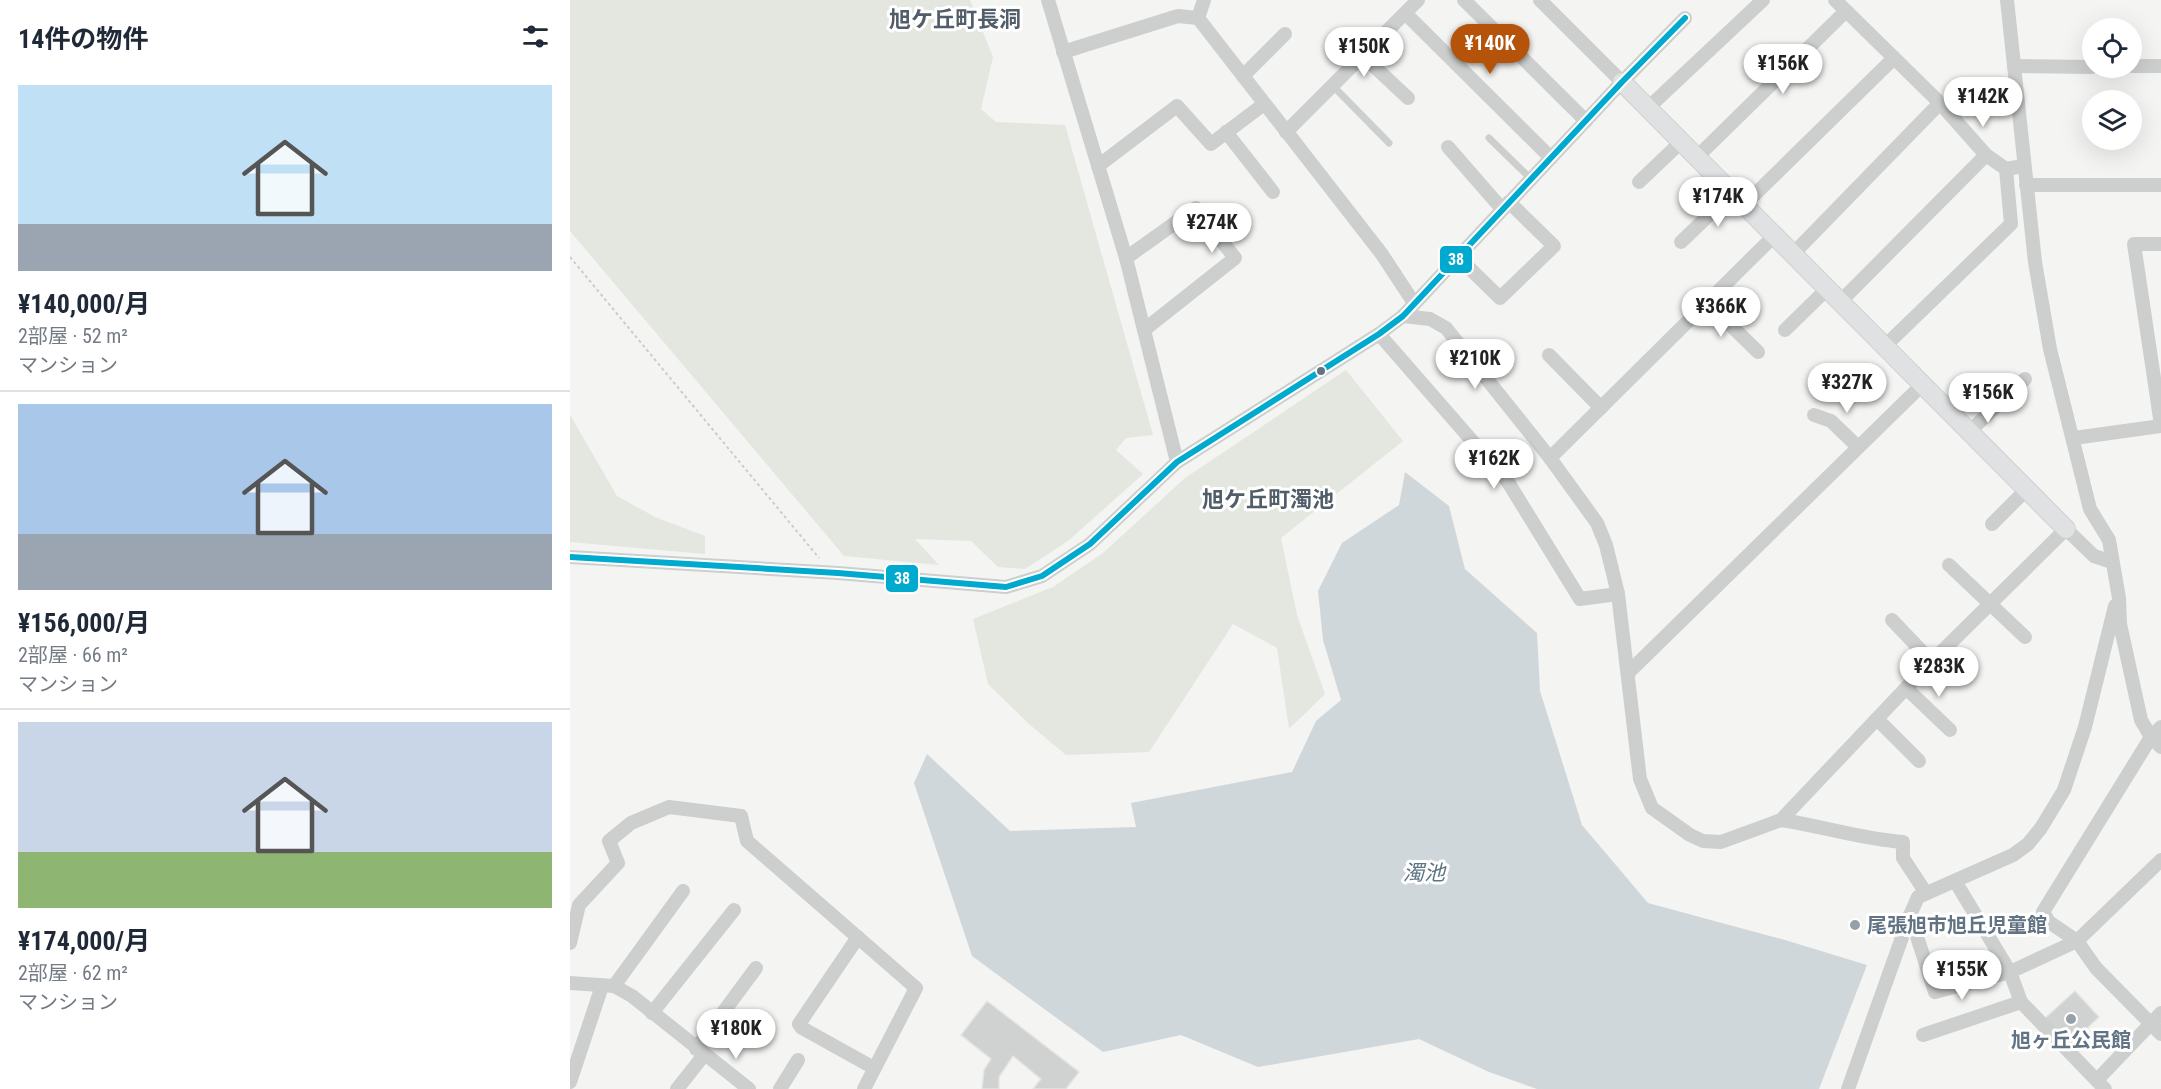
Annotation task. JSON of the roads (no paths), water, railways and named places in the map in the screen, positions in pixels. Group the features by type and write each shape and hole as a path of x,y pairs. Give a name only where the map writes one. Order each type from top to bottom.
{"street":[{"path":"1198,18 1204,0"},
{"path":"1464,0 1586,121"},
{"path":"1540,0 2066,529 2094,556 2112,562"},
{"path":"1648,108 1763,0"},
{"path":"1835,0 1940,103 1986,155 2006,169 2023,166"},
{"path":"2007,0 2023,166 2035,262 2050,349 2090,509 2109,540 2119,598 2120,624 2141,720 2156,732 2161,747"},
{"path":"1054,1 1064,52 1126,258 1177,462"},
{"path":"1286,132 1334,87 1409,6 1551,158"},
{"path":"1698,157 1846,11"},
{"path":"1064,52 1178,16 1198,18 1381,253 1414,303"},
{"path":"570,557 838,573 1006,587 1042,576 1089,544 1177,462 1403,316 1685,18"},
{"path":"1243,76 1285,34"},
{"path":"1363,56 1408,98"},
{"path":"1681,242 1739,198 1894,58"},
{"path":"2014,66 2082,67"},
{"path":"2142,66 2161,66"},
{"path":"1794,253 1940,103"},
{"path":"1098,166 1177,106 1211,144 1264,104"},
{"path":"1226,132 1273,192"},
{"path":"1639,182 1682,141"},
{"path":"1448,147 1506,206 1554,246 1500,298 1458,256"},
{"path":"1841,301 1986,155"},
{"path":"1884,347 2011,224 2006,169"},
{"path":"2026,185 2161,185"},
{"path":"1126,258 1196,208 1235,258 1144,330"},
{"path":"1550,458 1775,235"},
{"path":"2074,438 2161,425 2156,353 2134,244 2161,244"},
{"path":"1785,330 1828,288"},
{"path":"1706,301 1758,352"},
{"path":"1403,316 1430,319 1446,328 1550,458 1597,524 1606,545 1618,594 1640,779 1652,808 1690,835 1703,841 1721,842 1781,820 1932,661 2066,529"},
{"path":"1378,334 1508,482 1580,599 1618,594"},
{"path":"1549,355 1601,408"},
{"path":"1970,431 2025,379"},
{"path":"1628,673 1923,384"},
{"path":"1814,415 1831,421 1858,447"},
{"path":"1992,524 2027,489"},
{"path":"1949,565 2025,637"},
{"path":"1848,1089 1918,897 2013,855 2028,844 2041,828 2064,790 2085,727 2112,615 2119,598"},
{"path":"1892,620 1932,661"},
{"path":"1906,688 1950,730"},
{"path":"1877,719 1919,761"},
{"path":"2156,732 2043,912 2049,922 2077,942 2096,968 2161,1034"},
{"path":"570,943 579,905 618,863 609,842 631,823 669,807 741,816 747,841 916,988 864,1089"},
{"path":"1781,820 1821,826 1877,840 1903,842 1903,858 1926,893"},
{"path":"1910,915 1935,992 2010,972 2077,942 2161,860"},
{"path":"1955,881 2010,972 2021,1002 2101,1085 2150,1023 2161,1013"},
{"path":"570,1082 608,986 683,891"},
{"path":"652,1013 734,910"},
{"path":"858,937 799,1024 874,1068"},
{"path":"677,1089 756,968"},
{"path":"570,983 608,986 652,1013 749,1089"},
{"path":"1923,1035 2021,1002"},
{"path":"780,1089 798,1060"}],"lane":[{"path":"1334,87 1389,143"},
{"path":"1489,138 1531,179"}],"water":[{"name":"濁池","path":"1405,472 1449,506 1465,569 1537,633 1540,691 1582,825 1648,903 1867,965 1819,1089 1537,1089 1489,1072 1419,1039 1258,1067 1181,1035 1103,1052 972,956 914,783 927,754 1010,831 1136,827 1131,803 1292,772 1316,721 1341,700 1323,640 1318,591 1342,543 1399,505"}],"place":[{"name":"尾張旭市旭丘児童館","path":"1855,925"},
{"name":"旭ヶ丘公民館","path":"2071,1019"}],"district":[{"name":"旭ケ丘町長洞","path":"955,19"},
{"name":"旭ケ丘町濁池","path":"1268,499"}]}
